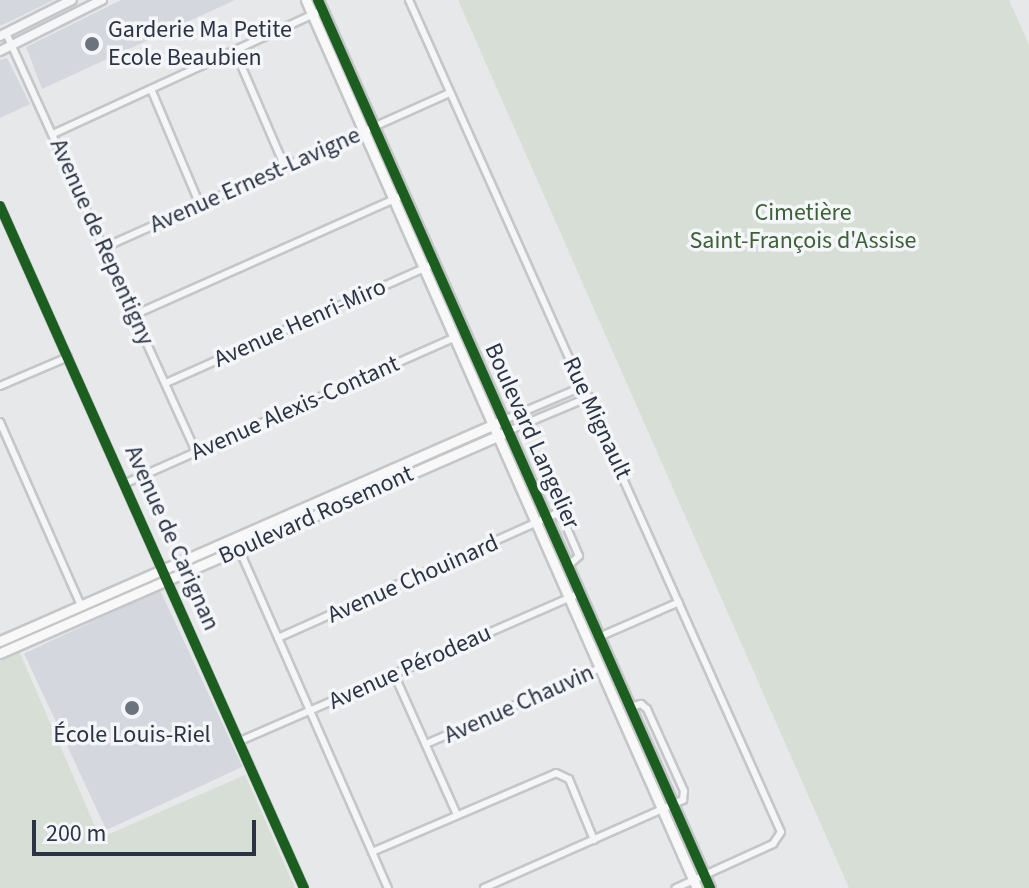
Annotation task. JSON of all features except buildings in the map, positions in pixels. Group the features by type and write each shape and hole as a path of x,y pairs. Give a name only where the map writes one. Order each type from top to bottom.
{"main road":[{"name":"Boulevard Langelier","path":"306,0 317,8 373,128 710,888"},
{"name":"Boulevard Langelier","path":"317,8 392,200 695,884"},
{"name":"Boulevard Rosemont","path":"2,643 81,605 504,420"},
{"name":"Boulevard Rosemont","path":"2,643 86,616 508,431"}],"street":[{"path":"3,34 72,0"},
{"path":"0,51 102,0"},
{"name":"Rue Mignault","path":"409,0 589,397 781,838 705,875"},
{"path":"58,7 64,19"},
{"path":"53,134 235,51 317,8"},
{"name":"Avenue de Repentigny","path":"3,34 12,45 196,451"},
{"path":"235,51 285,167"},
{"path":"151,89 200,205"},
{"name":"Avenue Ernest-Lavigne","path":"103,248 449,93"},
{"path":"134,315 403,195"},
{"name":"Avenue de Carignan","path":"0,206 169,579 304,888"},
{"name":"Avenue Henri-Miro","path":"166,383 433,264"},
{"name":"Avenue Alexis-Contant","path":"126,483 464,333"},
{"path":"0,386 68,357"},
{"name":"Boulevard Rosemont","path":"504,420 584,386"},
{"name":"Boulevard Rosemont","path":"508,431 589,397"},
{"path":"0,422 86,616"},
{"name":"Avenue Chouinard","path":"278,638 547,519"},
{"path":"239,549 388,888"},
{"name":"Avenue Pérodeau","path":"240,741 580,593"},
{"name":"Avenue Chauvin","path":"588,641 679,602"},
{"name":"Avenue Chauvin","path":"426,744 611,664"},
{"path":"394,674 457,815"},
{"name":"Boulevard Langelier","path":"630,707 641,704 647,709 685,794 674,805"},
{"path":"372,852 561,773 594,840"},
{"path":"484,888 674,805"},
{"path":"676,888 695,884 705,875"}],"shaded area":[{"path":"0,0 54,0 0,26"},
{"path":"121,0 235,0 42,89 26,47"},
{"path":"7,58 30,104 0,118 0,60"},
{"name":"École Louis-Riel","path":"160,590 242,767 106,830 24,653"}],"green space":[{"name":"Cimetière Saint-François d'Assise","path":"458,0 1009,0 1029,45 1029,888 849,888"},
{"path":"19,651 100,838 245,775 295,888 0,888 0,659"}],"cycle path":[{"path":"318,0 710,888"},
{"path":"0,206 304,888"}],"place":[{"name":"Garderie Ma Petite Ecole Beaubien","path":"92,44"},
{"name":"École Louis-Riel","path":"132,708"}]}
